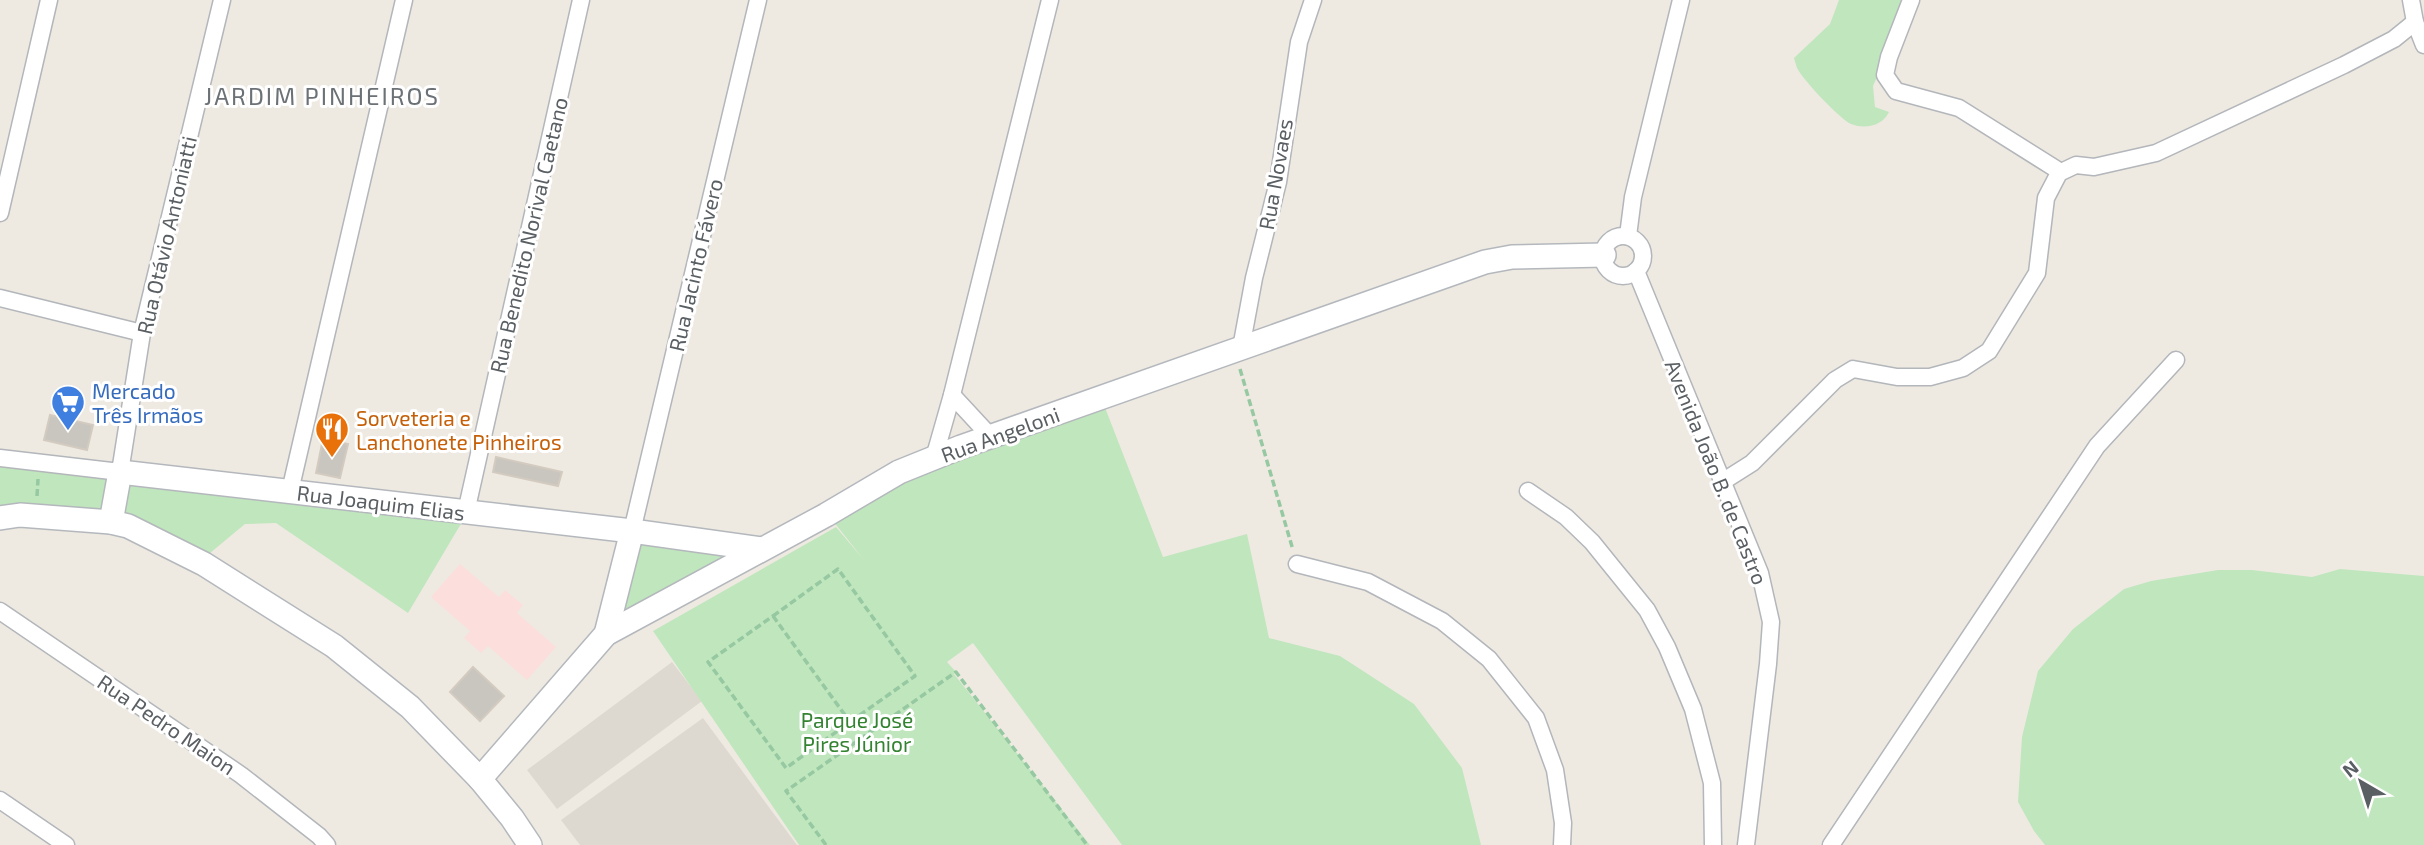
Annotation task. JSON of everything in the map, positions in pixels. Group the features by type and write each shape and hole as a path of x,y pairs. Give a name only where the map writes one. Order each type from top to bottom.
{"street":[{"path":"0,213 49,0"},
{"name":"Rua Otávio Antoniatti","path":"120,472 142,333 222,0"},
{"path":"289,491 404,0"},
{"name":"Rua Benedito Norival Caetano","path":"466,512 581,0"},
{"name":"Rua Jacinto Fávero","path":"632,531 758,0"},
{"path":"934,458 1050,0"},
{"name":"Rua Novaes","path":"1238,349 1278,182 1299,42 1313,0"},
{"path":"1628,236 1633,197 1681,0"},
{"path":"1911,0 1889,57 1885,75 1896,91 1959,108 2059,173"},
{"path":"2412,0 2415,22 2424,45"},
{"path":"1722,482 1752,463 1835,380 1853,369 1897,377 1930,377 1963,368 1989,351 2037,273 2046,198 2059,173 2076,165 2094,167 2156,153 2344,65 2394,39 2415,22"},
{"path":"1621,236 1628,236 1636,240 1641,247 1641,264 1636,271 1622,275 1614,273 1609,269 1604,255 1609,242 1621,236"},
{"name":"Rua Angeloni","path":"480,779 606,634 826,515 899,472 990,436 1485,262 1512,257 1604,255"},
{"name":"Avenida João B. de Castro","path":"1636,271 1760,573 1771,622 1746,845"},
{"path":"0,298 142,333"},
{"path":"1831,845 2097,446 2176,360"},
{"path":"952,395 990,436"},
{"name":"Rua Joaquim Elias","path":"0,458 632,531 761,549"},
{"path":"102,521 120,472"},
{"path":"1528,491 1566,517 1592,542 1647,610 1667,647 1693,709 1712,783 1713,845"},
{"path":"0,518 35,516 102,521 128,526 204,564 334,646 410,707 480,779 530,845"},
{"path":"606,634 632,531"},
{"path":"1297,564 1368,582 1442,621 1489,659 1536,718 1555,770 1563,823 1562,845"},
{"name":"Rua Pedro Maion","path":"0,611 242,775 327,845"},
{"path":"0,800 66,845"}],"path":[{"path":"1238,349 1297,564"},
{"path":"35,516 40,463"},
{"path":"838,569 915,676 850,722 786,768 708,662 838,569"},
{"path":"773,616 850,722"},
{"path":"826,845 786,791 956,672 1087,845"}],"shaded area":[{"path":"460,564 499,597 505,590 523,605 517,613 556,647 527,680 488,646 481,653 464,638 470,631 431,597"},
{"path":"672,662 702,701 557,809 527,770"},
{"path":"703,718 797,845 580,845 561,820"}],"green space":[{"path":"1839,0 1906,0 1894,39 1873,86 1875,107 1889,112 1883,120 1873,125 1857,126 1839,115 1806,81 1794,58 1830,24"},
{"name":"Parque José Pires Júnior","path":"1104,405 1163,557 1247,534 1269,638 1340,656 1414,704 1462,768 1481,845 1122,845 973,643 947,662 1090,845 799,845 653,631 836,527 864,560 833,521 902,481 1007,444"},
{"path":"0,463 115,476 106,516 0,510"},
{"path":"124,477 465,517 408,613 276,523 245,524 204,558 115,519"},
{"path":"636,536 745,552 613,625"},
{"path":"2340,569 2424,576 2424,845 2045,845 2018,802 2022,737 2038,671 2073,629 2124,589 2151,581 2218,570 2252,570 2312,577"}],"building":[{"name":"Mercado Três Irmãos","path":"50,415 93,425 87,450 44,440"},
{"name":"Sorveteria e Lanchonete Pinheiros","path":"323,439 348,444 340,478 316,473"},
{"path":"496,457 562,472 558,486 493,472"},
{"path":"473,667 504,696 480,721 450,692"}],"place":[{"name":"Mercado Três Irmãos","path":"68,432"},
{"name":"Sorveteria e Lanchonete Pinheiros","path":"332,459"}],"district":[{"name":"JARDIM PINHEIROS","path":"322,95"}]}
